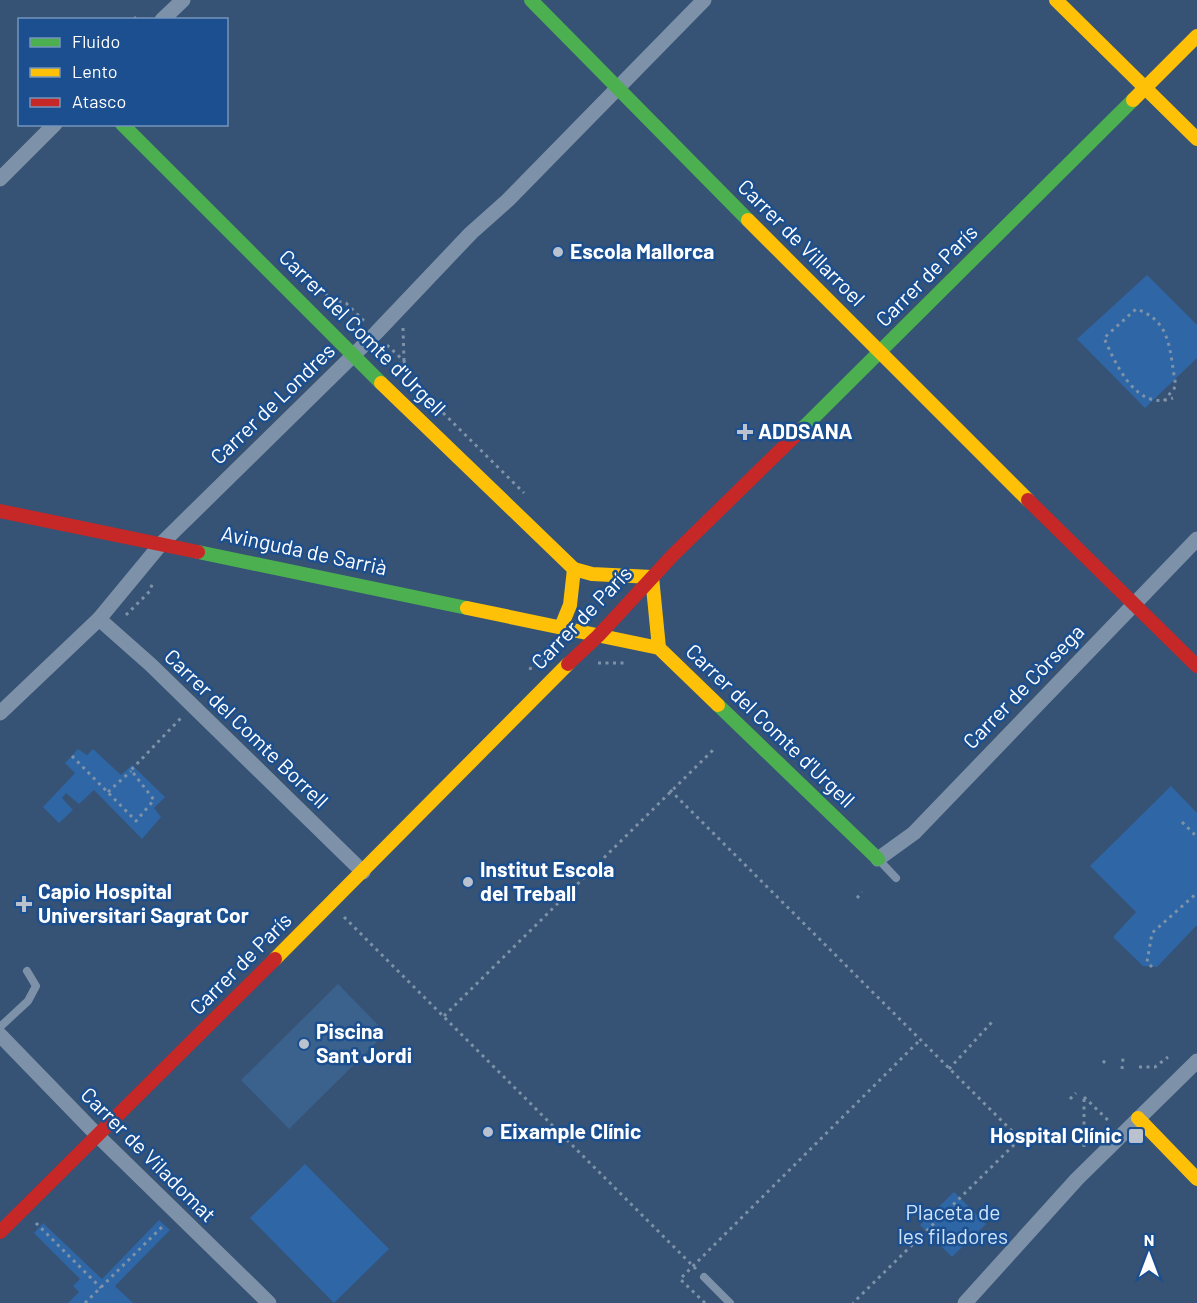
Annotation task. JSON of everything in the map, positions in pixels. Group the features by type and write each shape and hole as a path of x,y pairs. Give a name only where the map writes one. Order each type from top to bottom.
{"main road":[{"name":"Carrer de Villarroel","path":"531,0 879,353 1197,666"},
{"path":"1056,0 1197,139"},
{"name":"Carrer de París","path":"0,1232 363,872 557,674 598,636 652,577 1197,36"},
{"name":"Carrer del Comte d'Urgell","path":"124,126 355,353 470,471 574,569"},
{"name":"Avinguda de Sarrià","path":"4,510 598,636"},
{"path":"561,627 570,605 574,569 592,574 652,577 658,648"},
{"name":"Carrer del Comte d'Urgell","path":"598,636 658,648 878,859"},
{"path":"1138,1118 1197,1179"}],"street":[{"path":"164,18 183,0"},
{"name":"Carrer de Londres","path":"0,713 99,619 161,544 355,353 704,0"},
{"path":"0,179 53,126"},
{"name":"Carrer de Còrsega","path":"878,859 920,826 1197,539"},
{"name":"Carrer del Comte Borrell","path":"99,619 151,665 363,872"},
{"name":"Carrer de Viladomat","path":"0,1035 98,1136 269,1303"},
{"path":"965,1303 1071,1185 1197,1061"}],"lane":[{"name":"Carrer del Comte d'Urgell","path":"878,859 896,878"},
{"path":"0,1027 28,1002 36,986 27,970"},
{"path":"704,1277 730,1303"}],"path":[{"name":"Carrer del Comte d'Urgell","path":"315,284 332,300 346,303 355,312"},
{"path":"1164,401 1176,386 1164,327 1150,314 1136,309 1104,338 1127,384 1148,398 1164,401 1173,398"},
{"name":"Carrer del Comte d'Urgell","path":"403,328 404,361 407,375 527,495"},
{"name":"Carrer del Comte d'Urgell","path":"388,346 404,361"},
{"path":"141,600 150,591 154,579"},
{"path":"589,662 631,663"},
{"name":"Carrer de París","path":"529,668 535,670"},
{"path":"108,792 181,718"},
{"path":"444,1016 716,747"},
{"path":"72,756 136,821 154,801 131,770"},
{"path":"670,790 1020,1139 853,1303"},
{"path":"1182,822 1197,837"},
{"path":"857,898 862,892"},
{"path":"1152,967 1147,962 1152,933 1197,893"},
{"path":"341,914 704,1277"},
{"path":"949,1069 992,1022"},
{"path":"705,1303 680,1279 920,1040"},
{"path":"1139,1067 1155,1067 1168,1057"},
{"path":"1103,1062 1107,1058"},
{"path":"1122,1069 1123,1058"},
{"path":"1070,1099 1076,1093"},
{"path":"1084,1097 1084,1157"},
{"path":"33,1220 101,1288"},
{"path":"85,1303 169,1221"}],"green space":[{"path":"1147,275 1197,325 1197,358 1145,408 1077,339"},
{"path":"78,749 87,755 93,749 121,775 132,765 165,797 154,808 161,817 142,839 94,790 79,804 66,793 62,798 73,810 59,823 43,807 75,773 65,763"},
{"path":"1171,786 1197,813 1197,925 1157,967 1143,966 1113,937 1136,912 1090,866"},
{"path":"305,1164 389,1249 334,1303 250,1218"},
{"name":"Placeta de les filadores","path":"954,1192 986,1224 952,1257 920,1225"},
{"path":"159,1220 170,1230 115,1286 133,1303 68,1303 79,1292 73,1286 80,1279 34,1233 43,1223 102,1279"}],"shaded area":[{"path":"338,984 386,1033 289,1129 241,1080"}],"traffic: fast":[{"path":"531,0 748,220"},
{"path":"802,429 1133,100"},
{"path":"124,126 381,383"},
{"path":"198,552 467,608"},
{"path":"718,705 878,859"}],"traffic: slow":[{"path":"1056,0 1197,139"},
{"path":"1133,100 1197,36"},
{"path":"748,220 1028,500"},
{"path":"381,383 574,569 592,574 652,577"},
{"path":"561,627 570,605 574,569"},
{"path":"652,577 659,648"},
{"path":"467,608 659,648 718,705"},
{"path":"275,959 568,664"},
{"path":"1138,1118 1197,1179"}],"traffic: jam":[{"path":"568,664 598,636 673,555 802,429"},
{"path":"1028,500 1197,666"},
{"path":"0,511 198,552"},
{"path":"0,1232 275,959"}],"place":[{"name":"Escola Mallorca","path":"558,252"},
{"name":"ADDSANA","path":"745,432"},
{"name":"Institut Escola del Treball","path":"468,882"},
{"name":"Capio Hospital Universitari Sagrat Cor","path":"24,904"},
{"name":"Piscina Sant Jordi","path":"304,1044"},
{"name":"Eixample Clínic","path":"488,1132"},
{"name":"Hospital Clínic","path":"1136,1136"}]}
